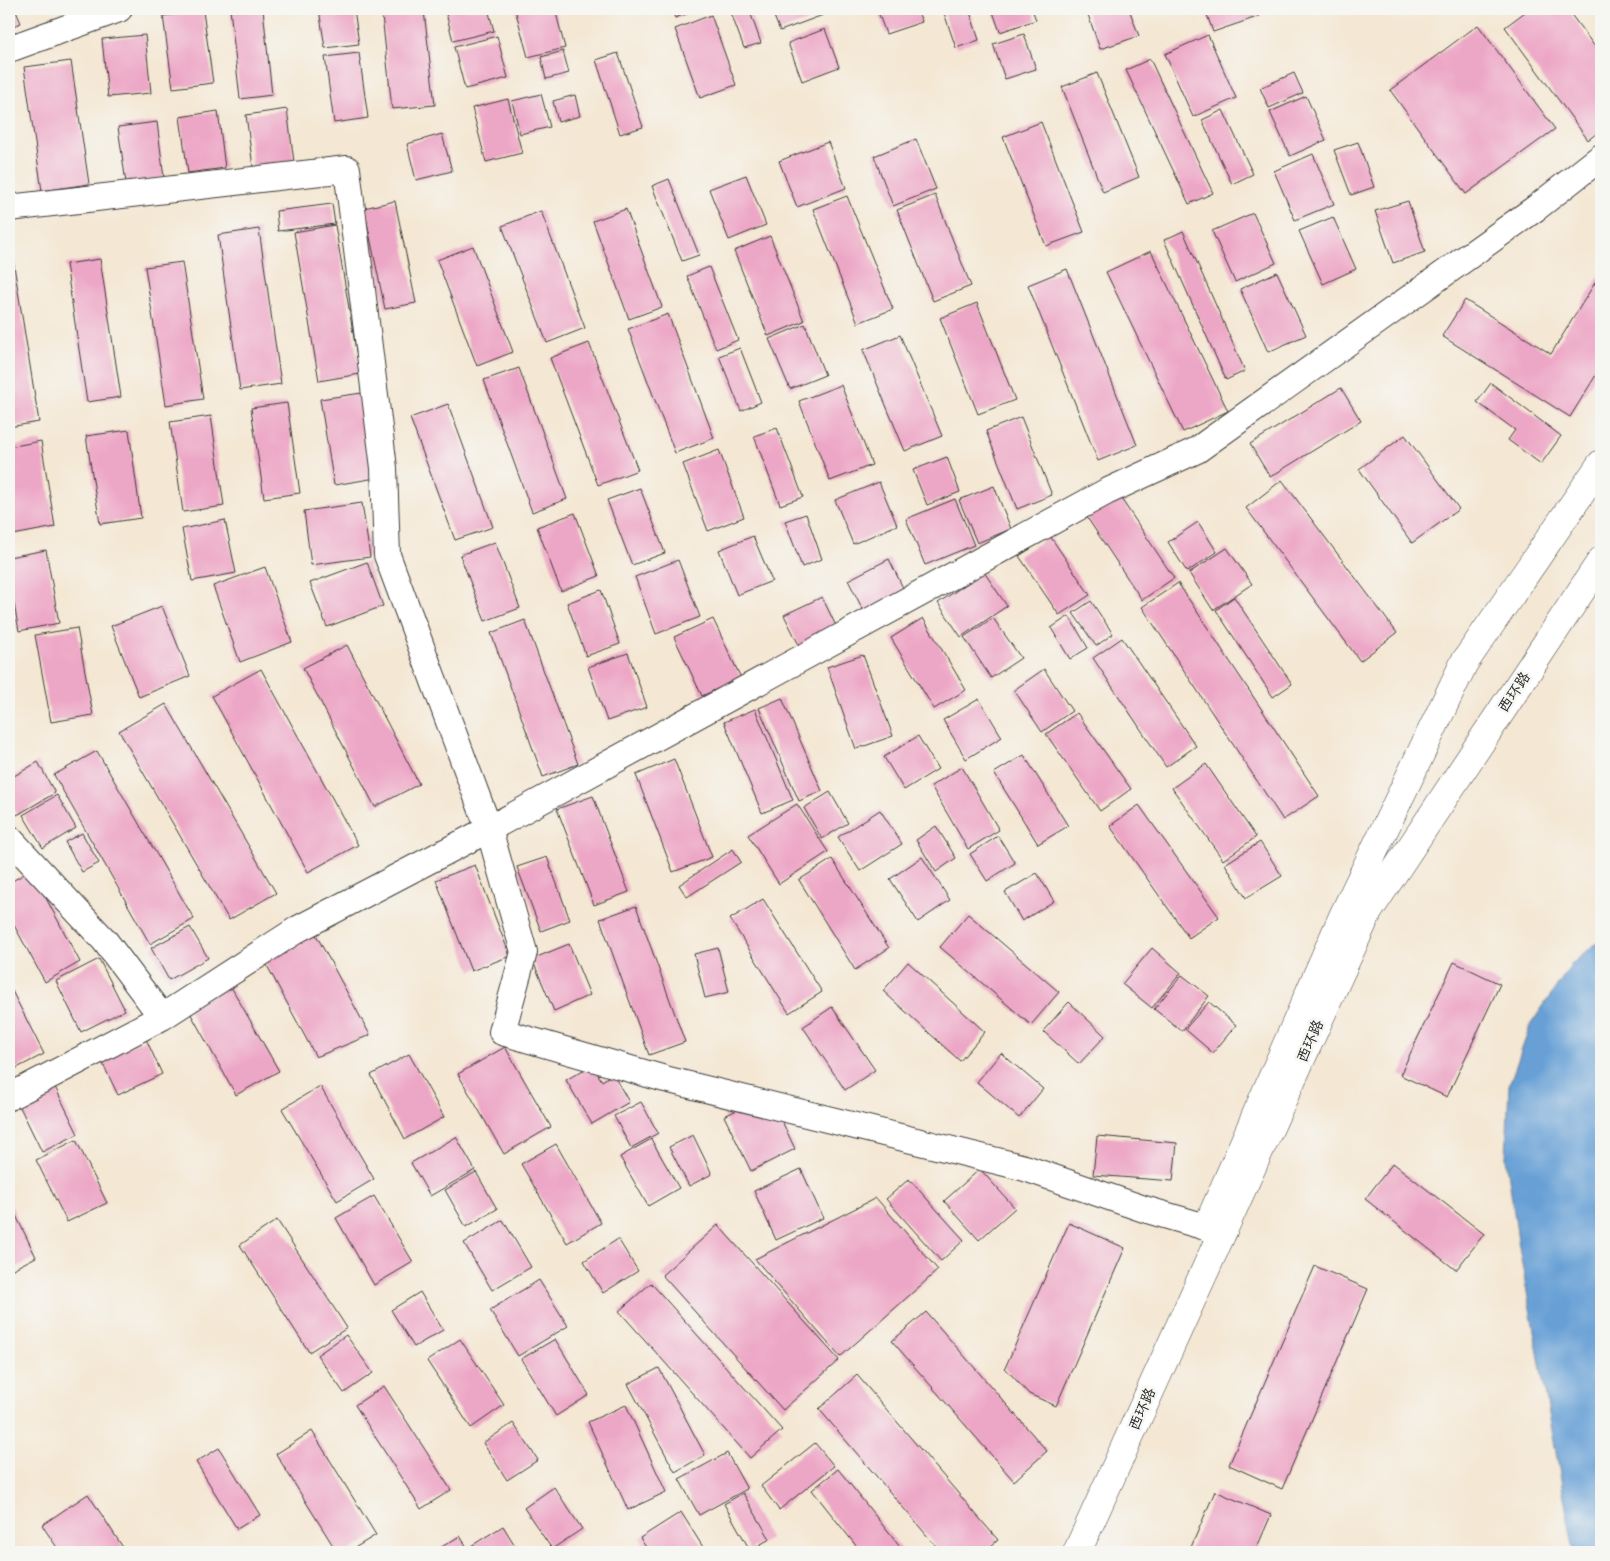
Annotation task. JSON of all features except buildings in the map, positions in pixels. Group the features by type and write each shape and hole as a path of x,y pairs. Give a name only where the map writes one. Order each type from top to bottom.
{"street":[{"path":"9,49 118,9"},
{"path":"9,1096 162,1017 298,929 489,829 1106,492 1197,450 1536,208 1601,157"},
{"path":"9,208 347,168 384,468 387,555 489,829 524,952 502,1032 665,1079 1025,1168 1144,1209 1215,1230"},
{"name":"西环路","path":"1077,1552 1215,1230 1342,918 1464,663 1601,464"},
{"name":"西环路","path":"1215,1230 1368,912 1601,561"},
{"path":"9,838 105,941 162,1017"}],"water":[{"path":"1601,939 1601,1552 1574,1552 1520,1253 1506,1158 1509,1085 1531,1024 1572,964"}]}
